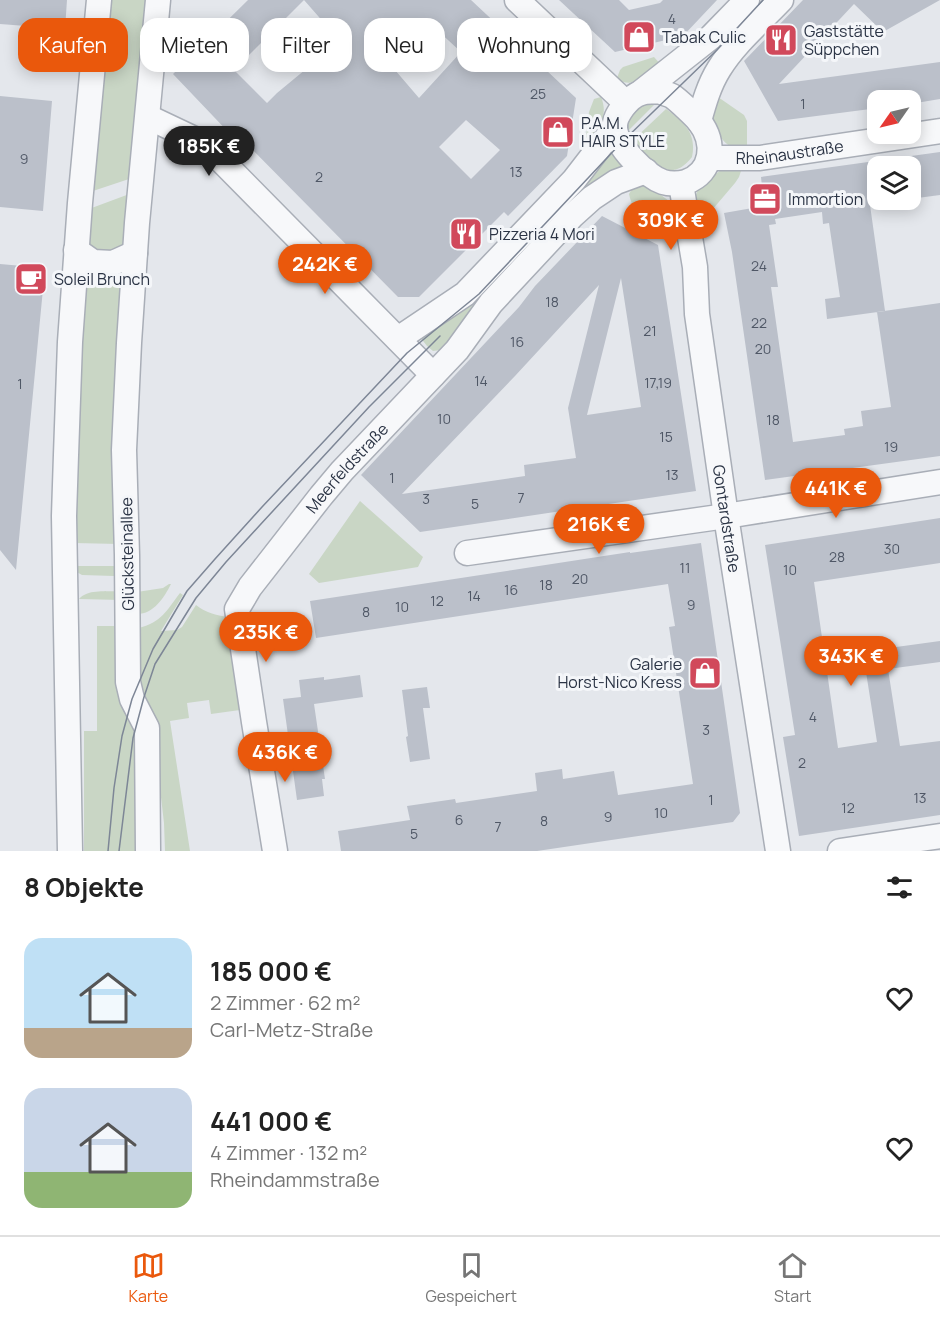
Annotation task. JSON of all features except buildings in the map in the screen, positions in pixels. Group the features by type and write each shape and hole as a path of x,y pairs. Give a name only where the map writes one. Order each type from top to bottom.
{"street":[{"path":"70,851 64,516 70,342 76,250 99,0"},
{"name":"Glücksteinallee","path":"148,851 147,728 132,699 128,682 124,450 135,252 158,0"},
{"path":"517,0 633,98"},
{"path":"633,98 659,91 673,96 699,121 709,138 709,158 703,171 694,179 681,184 663,182 646,171 632,159 617,138 615,127 617,115 633,98 711,38 747,0"},
{"path":"699,121 708,92 719,69 735,48 781,0"},
{"path":"148,117 206,144 433,375"},
{"path":"398,339 465,294 574,180 615,127"},
{"name":"Rheinaustraße","path":"709,158 760,158 940,130"},
{"name":"Meerfeldstraße","path":"275,851 237,609 250,587 321,496 457,350 491,303 592,198 616,182 646,171"},
{"name":"Gontardstraße","path":"681,184 695,267 697,314 726,516 778,851"},
{"path":"76,250 93,262 113,263 135,252"},
{"path":"467,553 726,516 940,482"},
{"path":"840,851 940,836"}],"green space":[{"path":"107,0 148,0 146,18 140,18 142,72 132,178 90,192 101,72 128,72 128,18 105,18"},
{"path":"654,57 662,66 646,77 628,83 617,78 623,67"},
{"path":"601,97 604,115 591,141 586,137 589,112 594,99"},
{"path":"718,97 744,115 747,121 747,149 728,145 718,133 710,113"},
{"path":"642,103 655,104 627,132 625,128 627,116"},
{"path":"666,109 688,129 693,141 692,157 676,170 660,168 631,142"},
{"path":"607,146 627,168 449,344 441,350 433,351 427,346 420,337"},
{"path":"721,170 741,171 735,183 707,216 698,218 695,198 698,189"},
{"path":"643,185 649,186 673,204 676,219 668,223 656,223 640,215 629,194 632,189"},
{"path":"132,193 129,231 124,243 114,251 101,252 95,249 86,234 89,209"},
{"path":"84,270 105,275 126,272 119,544 74,543"},
{"path":"360,501 423,557 418,567 319,583 309,574"},
{"path":"75,566 120,566 118,574 114,576 82,575 75,571"},
{"path":"171,584 165,595 153,609 136,614 137,592 163,588"},
{"path":"116,591 121,600 79,599 91,592"},
{"path":"180,593 183,595 161,631 177,630 182,627 196,605 211,613 228,617 240,710 211,714 209,700 187,703 189,718 170,721 190,851 165,851 159,780 139,695 135,642 140,641 139,628 158,619"},
{"path":"97,626 115,626 117,691 139,736 140,851 84,851 84,731 97,731"}],"tram line":[{"path":"108,851 122,736 132,699 153,649 187,591 262,507 407,353 479,294 621,143 717,50 763,0"},
{"path":"119,851 133,738 144,697 155,664 196,598 226,562 369,407 440,336"}],"place":[{"name":"Tabak Culic","path":"639,37"},
{"name":"Gaststätte Süppchen","path":"781,40"},
{"name":"P.A.M. HAIR STYLE","path":"558,132"},
{"name":"Immortion","path":"765,199"},
{"name":"Pizzeria 4 Mori","path":"466,234"},
{"name":"Soleil Brunch","path":"31,279"},
{"name":"Galerie Horst-Nico Kress","path":"705,673"}]}
